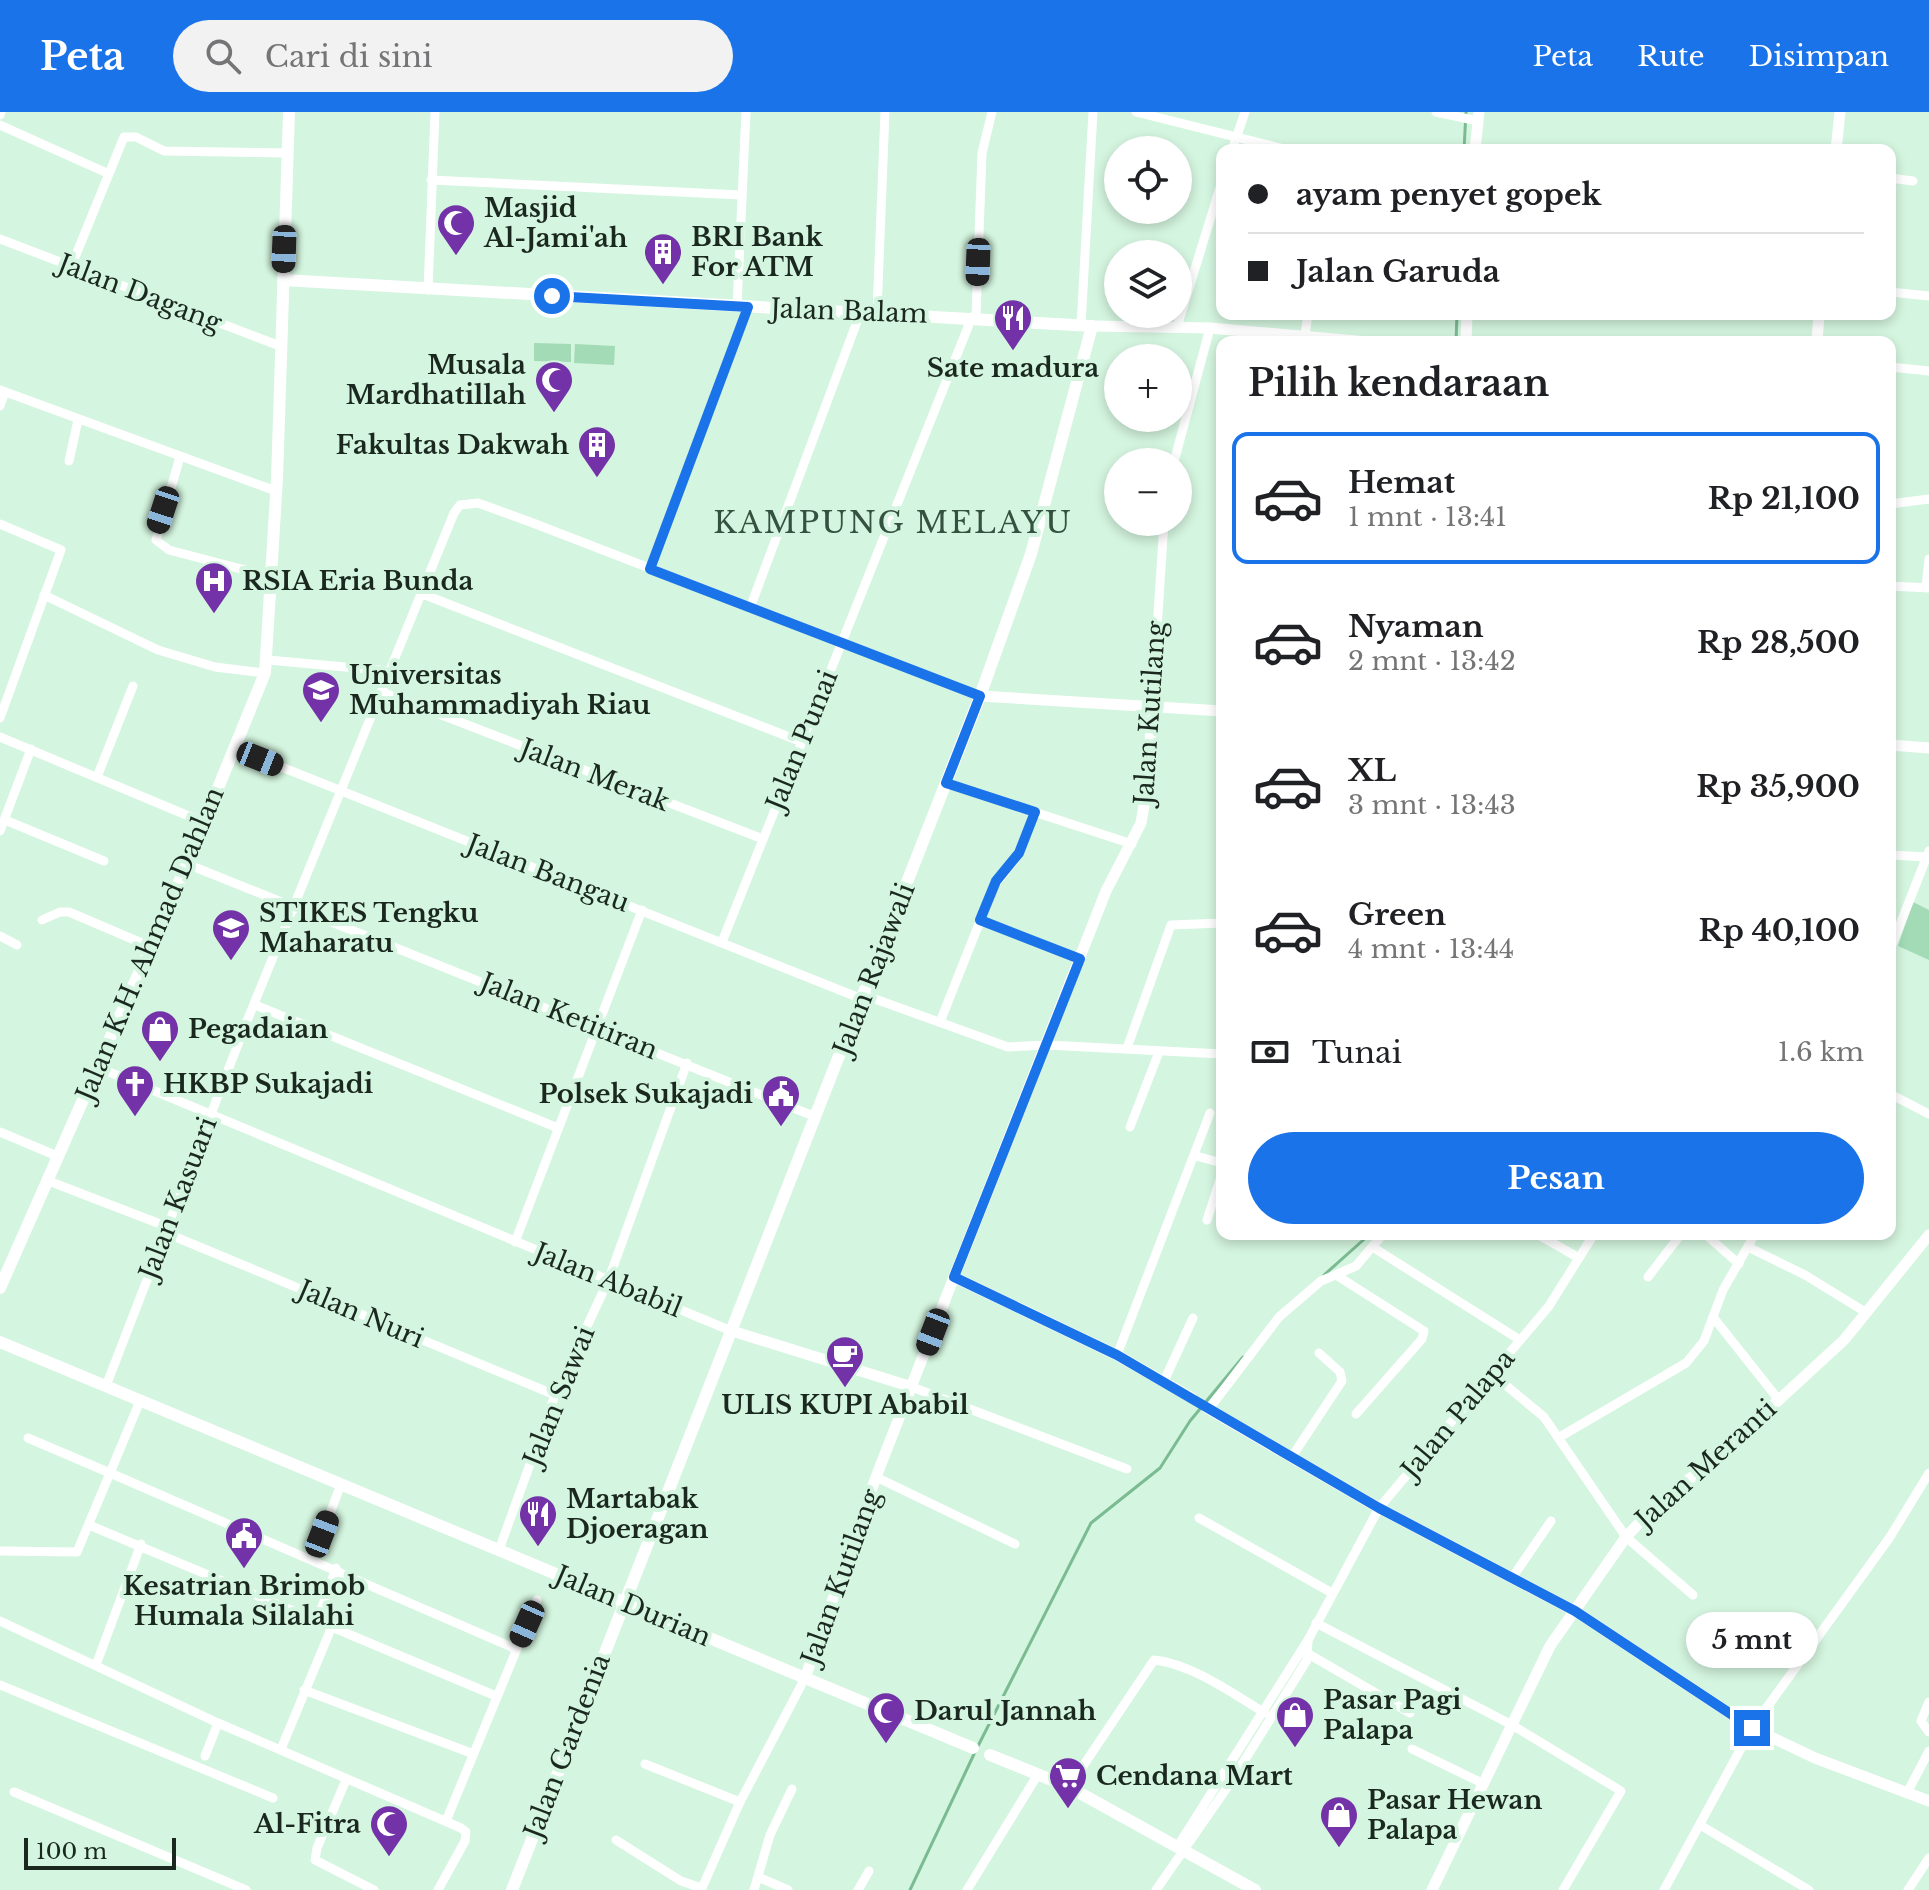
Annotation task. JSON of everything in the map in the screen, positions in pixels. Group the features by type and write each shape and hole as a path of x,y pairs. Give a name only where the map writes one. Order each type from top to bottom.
{"main road":[{"name":"Jalan K.H. Ahmad Dahlan","path":"0,1288 187,864 266,666 276,491 289,112"},
{"name":"Jalan Balam","path":"283,280 743,307 974,316 1086,325"},
{"name":"Jalan Rajawali","path":"623,1602 980,696 1031,554 1086,325"},
{"name":"Jalan Durian","path":"0,1342 973,1748"},
{"name":"Jalan Gardenia","path":"512,1890 623,1602"},
{"name":"Jalan Durian","path":"990,1755 1069,1787 1255,1890"}],"street":[{"path":"428,290 435,112"},
{"path":"650,569 743,307 741,195 746,112"},
{"path":"877,312 885,112"},
{"name":"Jalan Punai","path":"722,942 974,316 982,153 992,112"},
{"path":"1136,112 1264,144"},
{"path":"1234,144 1245,112"},
{"path":"1436,112 1460,118 1478,118 1476,144"},
{"path":"1837,144 1840,112"},
{"path":"1086,325 1092,113"},
{"path":"0,125 107,173"},
{"path":"71,267 107,173 126,137 164,151 287,153"},
{"path":"1896,179 1913,181"},
{"path":"431,180 741,195"},
{"path":"1192,278 1216,200"},
{"name":"Jalan Dagang","path":"0,239 280,346"},
{"path":"1896,293 1929,296"},
{"path":"750,608 861,311"},
{"name":"Jalan Balam","path":"1086,325 1104,325"},
{"name":"Jalan Balam","path":"1192,327 1288,336"},
{"path":"1178,448 1210,328"},
{"path":"1896,368 1929,371"},
{"path":"0,406 3,391 276,491"},
{"path":"69,461 78,420"},
{"path":"180,457 156,540 169,550 272,577"},
{"path":"1896,503 1929,499"},
{"name":"Jalan Kasuari","path":"106,1386 339,791 420,593 460,505 472,502 980,696"},
{"path":"0,524 60,549 0,718"},
{"name":"Jalan Kutilang","path":"805,1678 876,1477 954,1277 1106,891 1141,823 1148,782 1163,536"},
{"path":"1896,586 1928,588 1929,559"},
{"path":"420,593 802,742"},
{"path":"44,595 158,650 215,667 389,671"},
{"path":"97,777 133,686"},
{"name":"Jalan Merak","path":"382,692 763,839"},
{"path":"980,696 1216,711"},
{"path":"0,737 203,822"},
{"path":"1896,745 1929,748"},
{"name":"Jalan Bangau","path":"234,748 863,997 1000,1045 1216,1054"},
{"path":"0,831 31,749"},
{"path":"946,783 1132,844"},
{"path":"940,1022 996,881 1019,853 1035,812"},
{"path":"5,820 104,861"},
{"path":"1896,855 1928,854 1896,935"},
{"name":"Jalan Ketitiran","path":"187,864 816,1117"},
{"path":"515,1242 642,910"},
{"path":"42,920 60,912 69,912 151,947"},
{"path":"980,920 1080,959"},
{"path":"1127,1048 1171,925 1216,923"},
{"path":"0,936 17,945"},
{"path":"255,1005 558,1128"},
{"path":"1130,1127 1159,1052"},
{"name":"Jalan Sawai","path":"499,1550 555,1395 608,1281 687,1063"},
{"name":"Jalan Ababil","path":"97,1067 729,1330 912,1387 1127,1469"},
{"path":"1896,1097 1929,1114"},
{"path":"1117,1355 1210,1113"},
{"path":"0,1132 57,1156"},
{"path":"1196,1156 1216,1161"},
{"name":"Jalan Nuri","path":"46,1180 555,1395"},
{"path":"1207,1220 1216,1192"},
{"name":"Jalan Meranti","path":"1432,1890 1550,1646 1626,1537 1659,1502 1708,1465 1844,1340 1929,1235"},
{"path":"1208,1408 1279,1317 1313,1286 1356,1266 1379,1240"},
{"path":"1548,1240 1579,1258"},
{"name":"Jalan Palapa","path":"1156,1890 1181,1850 1181,1841 1305,1652 1316,1623 1379,1508 1490,1372 1549,1306 1590,1240"},
{"path":"1648,1277 1676,1240"},
{"path":"1712,1240 1739,1264"},
{"path":"1558,1438 1686,1363 1697,1352 1723,1290 1752,1240"},
{"path":"1748,1247 1805,1275 1867,1313"},
{"path":"1374,1248 1520,1340"},
{"path":"1336,1275 1424,1331 1422,1339 1356,1414"},
{"path":"954,1277 1117,1355 1379,1508 1575,1611 1752,1728 1815,1758 1929,1801"},
{"path":"1713,1317 1778,1399"},
{"path":"1164,1381 1193,1318"},
{"path":"1291,1458 1342,1381 1340,1372 1319,1353"},
{"path":"1490,1372 1530,1403 1626,1537 1693,1595"},
{"path":"0,1551 77,1552 140,1401"},
{"path":"28,1438 336,1568 516,1649"},
{"path":"1664,1890 1752,1728 1890,1537 1929,1473"},
{"name":"Jalan Kutilang","path":"876,1477 1015,1544"},
{"path":"313,1559 341,1484"},
{"path":"1199,1518 1332,1593"},
{"path":"1512,1578 1551,1521"},
{"path":"89,1525 333,1624 496,1696"},
{"path":"96,1665 141,1544"},
{"path":"318,1618 336,1568"},
{"path":"446,1821 471,1753 537,1600"},
{"path":"0,1621 218,1723 466,1832 438,1890"},
{"path":"1316,1623 1512,1725 1621,1791 1563,1890"},
{"path":"281,1749 333,1624"},
{"path":"1305,1652 1410,1713"},
{"path":"1069,1787 1154,1660 1169,1662 1192,1672 1266,1715"},
{"path":"616,1840 679,1885 695,1888 704,1885 740,1802 805,1678"},
{"path":"0,1685 273,1798"},
{"path":"304,1690 471,1753"},
{"path":"1929,1702 1921,1721 1929,1732"},
{"path":"205,1756 218,1723"},
{"name":"Jalan Durian","path":"973,1748 990,1755"},
{"path":"1412,1749 1482,1783"},
{"path":"1908,1791 1929,1751"},
{"path":"645,1764 740,1802"},
{"path":"967,1890 1037,1776"},
{"path":"346,1780 317,1848 315,1860 374,1890"},
{"path":"754,1890 770,1835 792,1789"},
{"path":"14,1792 242,1889"},
{"path":"1700,1825 1809,1890"},
{"path":"1913,1888 1928,1861"},
{"path":"858,1890 869,1871"},
{"path":"758,1877 788,1890"}],"green space":[{"path":"534,343 571,344 571,362 534,361"},
{"path":"575,344 615,346 614,365 574,363"},
{"path":"1913,902 1929,910 1929,960 1898,946"}],"waterway":[{"path":"1464,144 1466,112"},
{"path":"1456,336 1457,320"},
{"path":"1324,1275 1363,1240"},
{"path":"978,1746 1091,1523 1160,1468 1190,1421 1243,1357"},
{"path":"910,1890 975,1752"}],"place":[{"name":"Masjid Al-Jami'ah","path":"456,257"},
{"name":"BRI Bank For ATM","path":"663,286"},
{"name":"Sate madura","path":"1013,352"},
{"name":"Musala Mardhatillah","path":"554,414"},
{"name":"Fakultas Dakwah","path":"597,479"},
{"name":"RSIA Eria Bunda","path":"214,615"},
{"name":"Universitas Muhammadiyah Riau","path":"321,724"},
{"name":"STIKES Tengku Maharatu","path":"231,962"},
{"name":"Pegadaian","path":"160,1063"},
{"name":"HKBP Sukajadi","path":"135,1118"},
{"name":"Polsek Sukajadi","path":"781,1128"},
{"name":"ULIS KUPI Ababil","path":"845,1389"},
{"name":"Martabak Djoeragan","path":"538,1548"},
{"name":"Kesatrian Brimob Humala Silalahi","path":"244,1570"},
{"name":"Darul Jannah","path":"886,1745"},
{"name":"Pasar Pagi Palapa","path":"1295,1749"},
{"name":"Cendana Mart","path":"1068,1810"},
{"name":"Pasar Hewan Palapa","path":"1339,1849"},
{"name":"Al-Fitra","path":"389,1858"}],"district":[{"name":"KAMPUNG MELAYU","path":"893,522"}],"route":[{"path":"552,296 748,307 650,569 980,696 946,783 1035,812 1019,853 996,881 980,920 1080,959 954,1277 1117,1355 1379,1508 1575,1611 1752,1728"}]}
